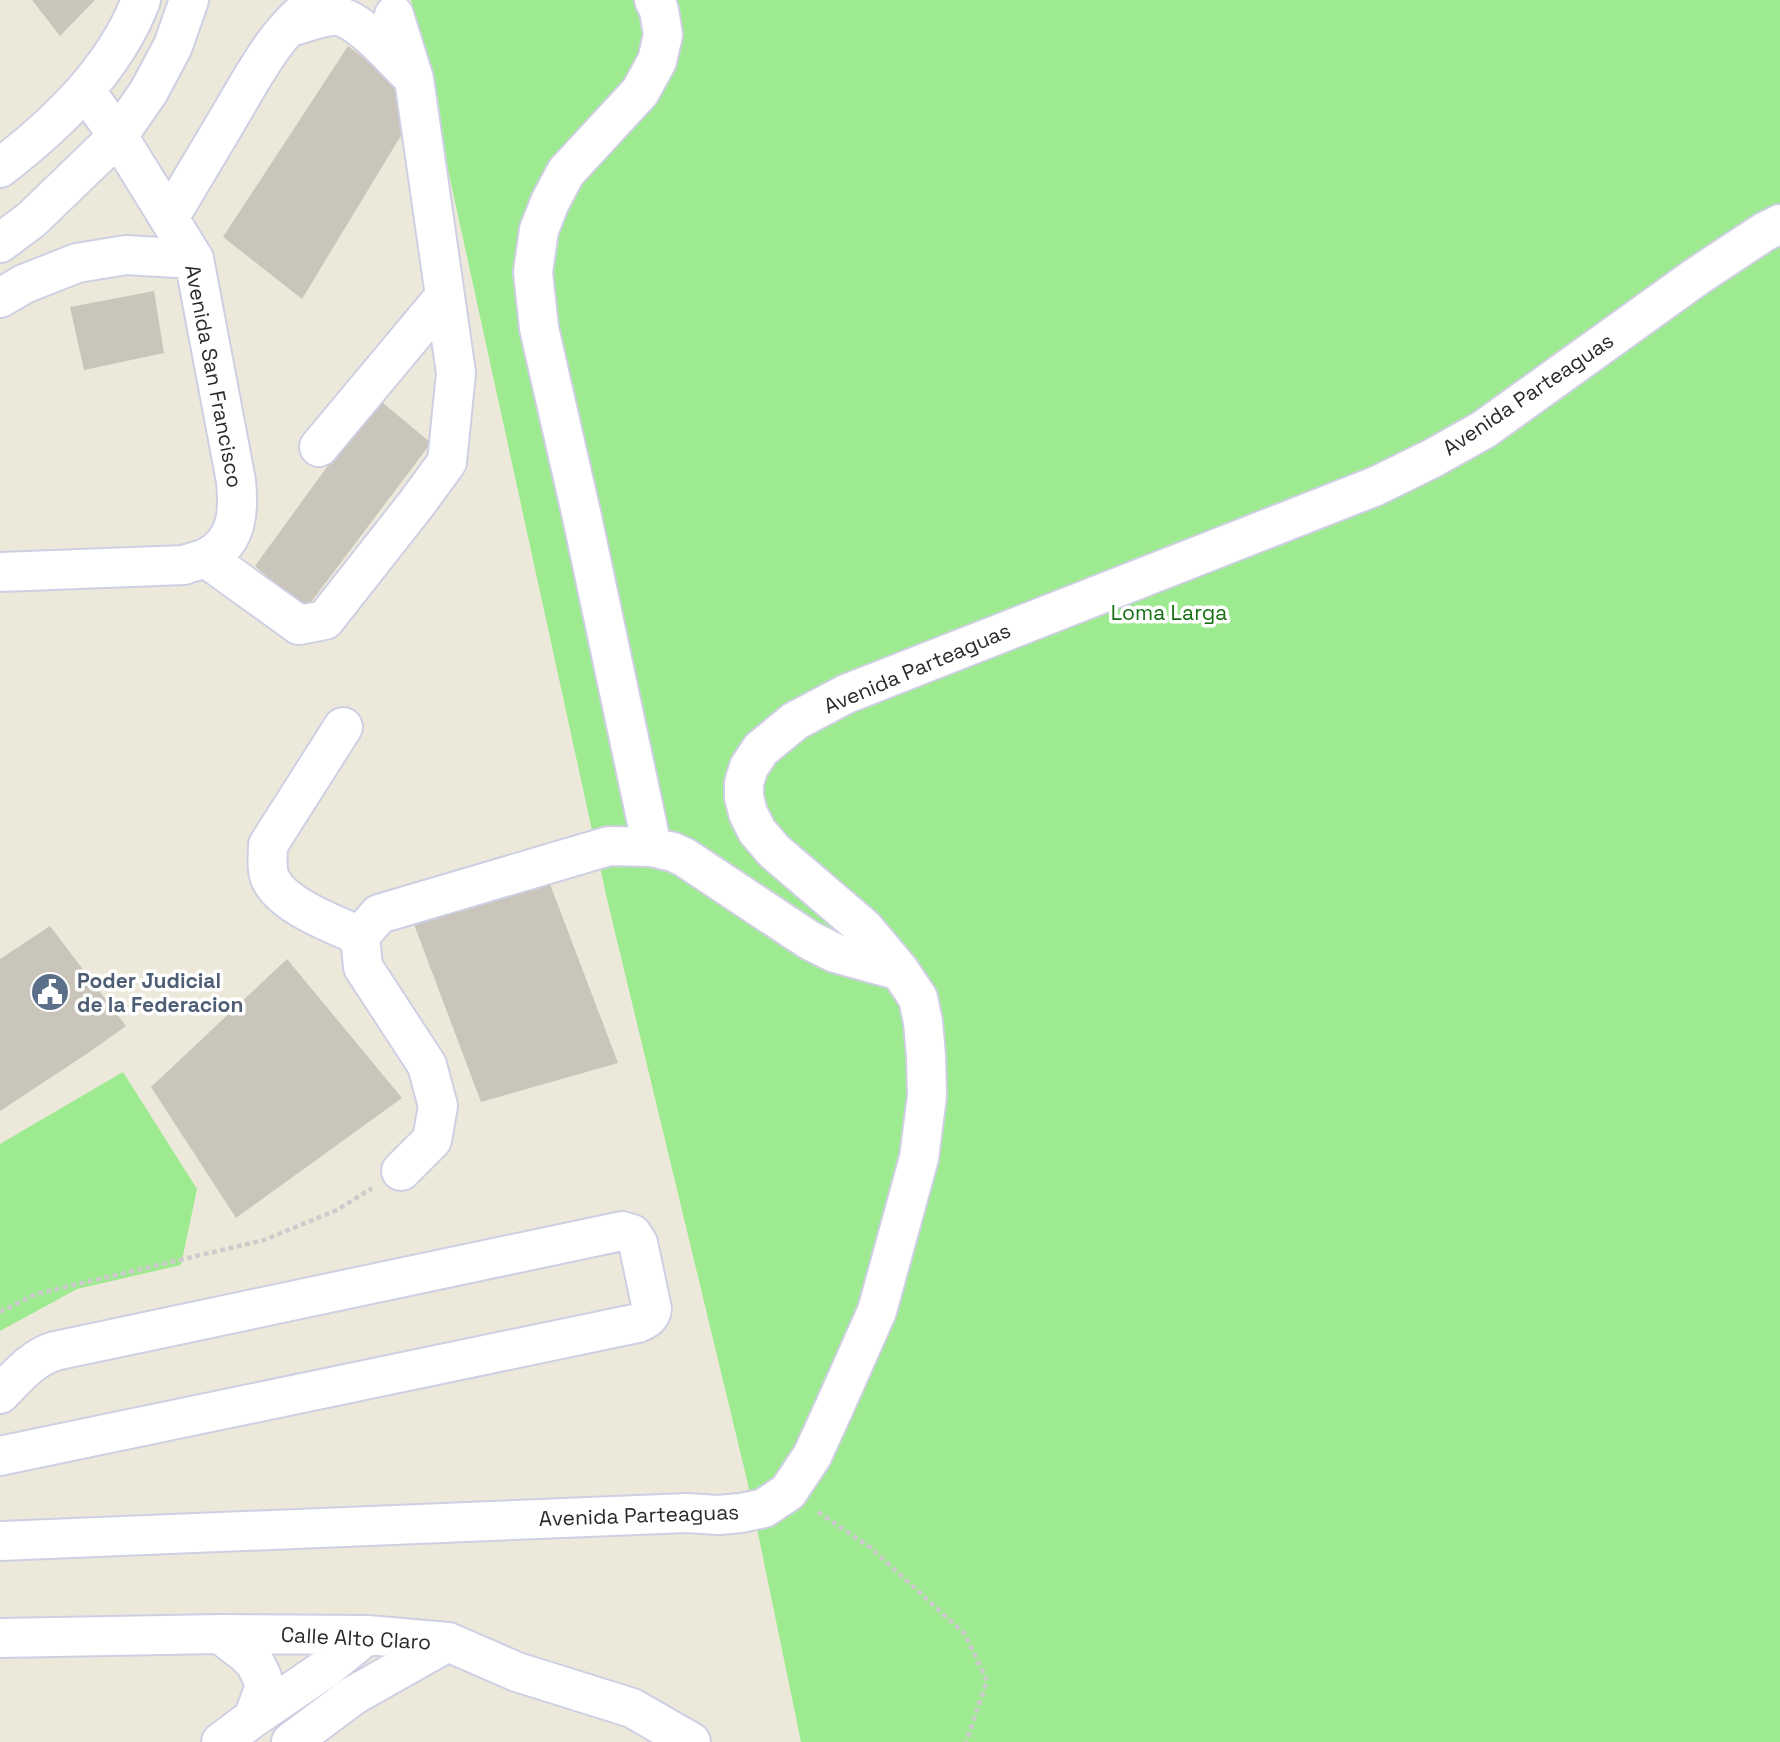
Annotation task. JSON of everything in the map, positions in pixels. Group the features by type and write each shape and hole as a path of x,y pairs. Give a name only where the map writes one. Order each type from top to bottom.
{"street":[{"path":"0,168 78,99 111,56 141,0"},
{"path":"0,243 31,220 118,136 149,92 173,46 189,0"},
{"path":"169,218 256,72 288,28 320,0"},
{"path":"652,846 539,328 533,272 539,230 566,173 640,92 657,61 663,35 660,10 654,0"},
{"path":"0,572 184,565 205,558 299,625 325,620 447,462 456,373 414,79 396,5"},
{"path":"288,28 334,16 352,21 369,34 414,79"},
{"name":"Avenida San Francisco","path":"85,89 118,136 194,259 236,481 238,507 234,528 223,546 205,558"},
{"name":"Avenida Parteaguas","path":"0,1541 687,1513 718,1515 764,1508 788,1492 812,1456 877,1311 919,1158 927,1096 926,1056 918,998 900,971 863,928 774,851 757,831 746,805 744,782 748,767 761,749 795,722 846,694 1376,486 1431,459 1483,430 1696,277 1764,232 1780,225"},
{"path":"0,298 23,284 77,263 126,255 194,259"},
{"path":"318,447 445,296"},
{"path":"343,727 268,845 267,864 270,878 282,895 293,904 360,936"},
{"path":"401,1171 432,1140 438,1106 427,1065 363,967 360,936 379,914 609,846 652,846 684,857 809,940 835,953 900,971"},
{"path":"0,1394 31,1363 40,1356 55,1351 622,1231 632,1234 638,1243 652,1309 645,1321 638,1323 0,1456"},
{"path":"220,1634 250,1658 261,1677 264,1689 253,1718"},
{"path":"221,1742 325,1669 367,1634"},
{"name":"Calle Alto Claro","path":"0,1638 367,1634 448,1643 517,1672 632,1709 681,1740"},
{"path":"291,1742 354,1695 448,1643"}],"path":[{"path":"0,1312 36,1294 264,1240 337,1210 401,1171"},
{"path":"788,1492 871,1548 965,1634 986,1681 966,1742"}],"green space":[{"name":"Loma Larga","path":"411,0 1780,0 1780,1742 801,1742 747,1480 607,899"},
{"path":"123,1072 197,1189 181,1265 77,1289 0,1331 0,1144"}],"building":[{"path":"32,0 95,0 60,36"},
{"path":"348,46 402,87 411,119 302,299 223,237"},
{"path":"154,291 164,353 84,370 70,307"},
{"path":"377,398 431,443 305,610 255,566"},
{"path":"550,884 618,1063 481,1102 412,919"},
{"name":"Poder Judicial de la Federacion","path":"50,926 126,1026 0,1111 0,959"},
{"path":"287,959 402,1098 236,1218 151,1087"}],"place":[{"name":"Poder Judicial de la Federacion","path":"50,992"}]}
